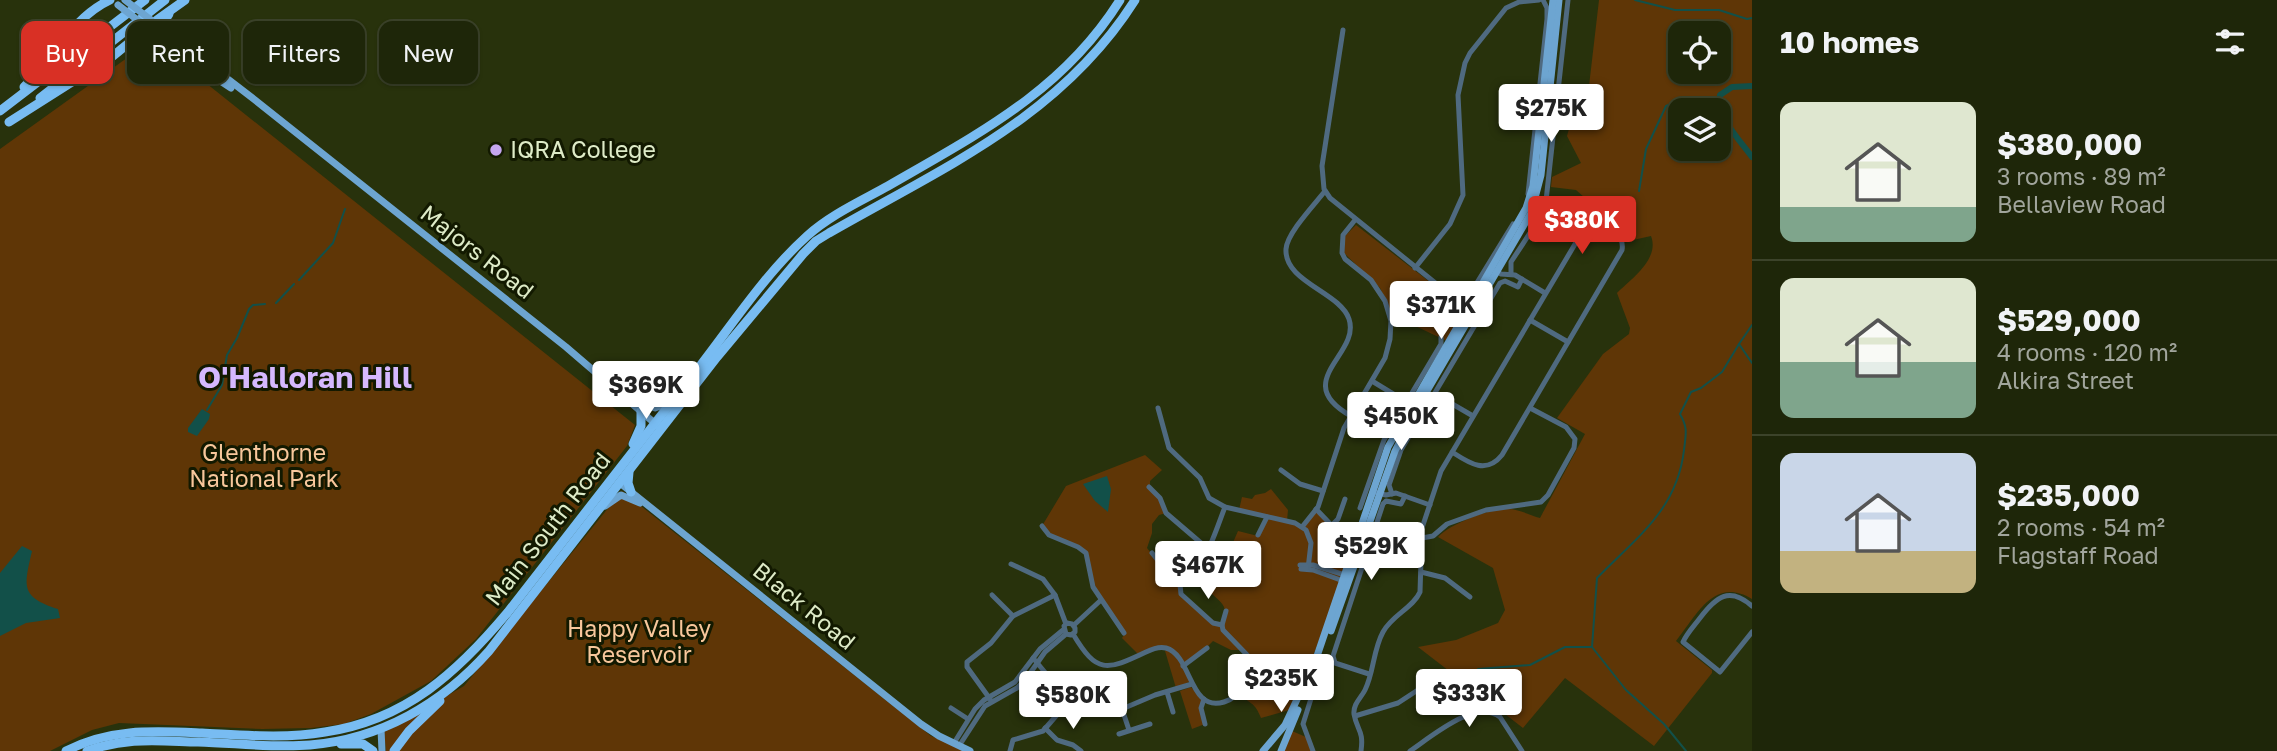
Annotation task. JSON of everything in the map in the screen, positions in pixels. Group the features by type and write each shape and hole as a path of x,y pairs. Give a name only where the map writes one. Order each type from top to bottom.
{"highway":[{"path":"0,111 145,0"},
{"path":"0,129 165,0"},
{"path":"154,21 185,0"},
{"name":"Main South Road","path":"658,426 688,380 795,247 826,222 1011,113 1050,83 1079,54 1120,0"},
{"name":"Main South Road","path":"66,751 96,739 136,731 277,736 338,730 382,716 436,686 471,654 508,612 658,426 803,254 829,233 1018,123 1057,92 1087,62 1135,0"},
{"path":"0,111 97,4 116,1"},
{"path":"164,21 175,8"},
{"path":"9,122 80,79 127,42"},
{"path":"1011,113 1018,123"},
{"path":"766,282 773,279 798,251 803,254"},
{"path":"631,492 625,468 641,426 641,411"},
{"name":"Main South Road","path":"87,751 137,740 288,746 328,743 381,729 424,707 455,684 489,650 596,513 616,480"},
{"path":"394,751 409,731 455,684"},
{"path":"313,734 338,734 374,726 381,729 382,716"},
{"path":"328,743 363,744 373,751"}],"main road":[{"path":"1495,271 1520,221 1532,186 1553,0"},
{"path":"1281,751 1322,656 1376,493 1388,447 1531,214 1541,175 1559,0"},
{"name":"Majors Road","path":"116,1 145,21"},
{"name":"Majors Road","path":"229,81 599,375 658,426"},
{"name":"Majors Road","path":"226,84 264,109"},
{"path":"599,375 645,405 655,408 663,405 674,391 688,380"},
{"name":"Black Road","path":"616,480 921,724 971,751"},
{"path":"596,513 621,495 650,508"},
{"path":"1263,751 1280,733 1297,702 1347,579"},
{"path":"381,729 382,751"}],"street":[{"path":"1415,268 1450,224 1463,195 1458,95 1465,63 1506,8 1519,2 1541,0 1547,8 1547,19 1527,197 1465,303 1458,304"},
{"path":"1511,274 1511,262 1545,210 1568,0"},
{"path":"1343,30 1322,166 1325,191 1355,220 1458,304 1461,313 1469,317"},
{"path":"1325,191 1293,232 1286,249 1289,265 1341,309 1350,321 1349,335 1326,379 1329,396 1334,405 1351,416"},
{"path":"1361,751 1363,737 1355,716 1356,702 1365,690 1382,632 1395,616 1419,596 1422,528 1441,471 1452,452 1473,416 1530,320 1545,293 1591,217 1595,215 1600,218 1621,236 1624,243 1622,250 1496,462 1489,466 1479,466 1452,452"},
{"path":"1302,527 1317,509 1345,428 1388,348 1391,321 1385,300 1378,289 1345,259 1342,253 1343,235 1355,220"},
{"path":"1495,271 1511,274 1545,293"},
{"path":"1392,494 1389,485 1401,450 1500,283 1505,281 1518,286 1522,279"},
{"path":"1530,320 1568,342"},
{"path":"1332,524 1353,504 1380,450 1412,405 1441,344 1441,337"},
{"path":"1372,381 1412,405"},
{"path":"1435,394 1473,416"},
{"path":"1158,408 1169,448 1200,478 1209,498 1225,507 1302,527 1311,543 1305,567 1347,579"},
{"path":"1422,538 1433,536 1447,524 1501,507 1531,505 1541,502 1548,495 1574,448 1575,439 1566,427 1530,408"},
{"path":"1281,470 1300,484 1323,491"},
{"path":"1149,487 1160,498 1166,513 1208,549"},
{"path":"1376,493 1405,496 1430,505"},
{"path":"1370,674 1335,663 1333,656 1383,504 1386,501 1401,504 1405,496"},
{"path":"1180,585 1195,576 1225,507"},
{"path":"1317,509 1337,531 1349,536"},
{"path":"1258,535 1267,517"},
{"path":"1042,526 1049,535 1078,547 1086,554 1093,587 1124,633"},
{"path":"1152,553 1180,585 1181,594 1213,622 1222,625"},
{"path":"1011,565 1042,579 1055,595 1067,631 1085,655 1095,663 1105,667 1125,662 1160,647 1174,651 1192,684 1204,699 1220,703 1240,692 1251,665 1251,659 1223,630 1226,611"},
{"path":"1421,572 1445,578 1469,597"},
{"path":"992,595 1013,616"},
{"path":"990,699 966,664 991,643 1013,616 1055,595"},
{"path":"1750,637 1720,672 1683,642 1711,604 1718,599 1735,596 1752,606"},
{"path":"956,745 975,709 990,699 1017,688 1026,679 1036,659 1101,600"},
{"path":"1183,666 1207,648"},
{"path":"1036,659 1069,701 1100,709 1122,709 1192,684"},
{"path":"1313,751 1303,724 1315,686"},
{"path":"1355,716 1398,703 1424,686"},
{"path":"1167,692 1173,712"},
{"path":"956,745 990,699"},
{"path":"1204,699 1201,708 1205,724"},
{"path":"1010,751 1013,740 1040,733 1069,701"},
{"path":"951,708 968,719"},
{"path":"1122,709 1129,730"},
{"path":"1410,751 1466,716 1483,710 1500,717 1522,751"},
{"path":"1119,734 1150,724"},
{"path":"1045,729 1057,740 1081,751"}],"green space":[{"path":"1599,0 1752,0 1752,599 1739,593 1717,595 1699,610 1676,641 1712,670 1712,673 1654,746 1565,678 1523,728 1418,647 1456,640 1498,623 1505,610 1493,568 1438,537 1461,522 1500,509 1516,510 1540,518 1585,434 1557,418 1603,354 1629,334 1630,328 1617,293 1648,260 1653,244 1651,236 1633,240 1576,190 1551,187 1552,177 1581,163 1567,136 1572,118 1589,86"},
{"name":"Glenthorne National Park","path":"127,58 127,84 207,84 635,425 627,446 476,639 431,681 371,714 344,724 311,728 262,729 119,723 92,730 50,751 0,751 0,149 91,84 113,84 113,68"},
{"path":"1356,225 1453,300 1459,320 1447,341 1392,315 1380,288 1344,253 1345,236"},
{"path":"1145,455 1162,470 1150,481 1150,487 1157,494 1166,513 1159,515 1152,524 1147,548 1180,590 1213,622 1221,625 1225,610 1211,593 1238,531 1258,536 1267,516 1239,510 1242,497 1252,499 1255,495 1271,489 1288,510 1287,521 1302,527 1316,509 1337,531 1357,540 1293,709 1261,718 1256,708 1240,692 1251,659 1239,650 1231,650 1213,641 1183,666 1191,681 1176,688 1165,651 1167,648 1160,647 1139,655 1122,638 1124,635 1093,587 1086,553 1049,535 1042,526 1066,486"},
{"name":"Happy Valley Reservoir","path":"622,491 931,736 972,751 386,751 384,732 464,686"},
{"path":"1191,687 1203,700 1201,704 1205,724 1192,729 1180,691"},
{"path":"1292,731 1306,737 1311,751 1284,751"}],"water":[{"path":"202,409 210,414 197,436 188,432 188,428"},
{"path":"1107,476 1111,489 1108,512 1095,501 1083,484"},
{"path":"22,546 32,551 27,573 31,595 58,609 60,618 26,623 0,636 0,573"}],"waterway":[{"path":"1635,0 1675,10 1719,10 1747,19 1752,18"},
{"path":"1752,86 1732,87 1720,95 1725,120 1752,157"},
{"path":"1639,191 1646,149 1668,105"},
{"path":"299,280 333,243 345,209"},
{"path":"276,303 294,284"},
{"path":"207,410 222,385 227,355 249,309 253,305 265,304"},
{"path":"1752,325 1739,344 1752,363"},
{"path":"1686,751 1664,724 1626,690 1592,647 1597,578 1640,535 1664,506 1680,471 1684,450 1686,431 1680,414 1691,392 1722,372 1739,344"},
{"path":"1478,669 1530,665 1565,647 1591,647"}],"place":[{"name":"IQRA College","path":"496,150"}],"district":[{"name":"O'Halloran Hill","path":"305,378"}]}
